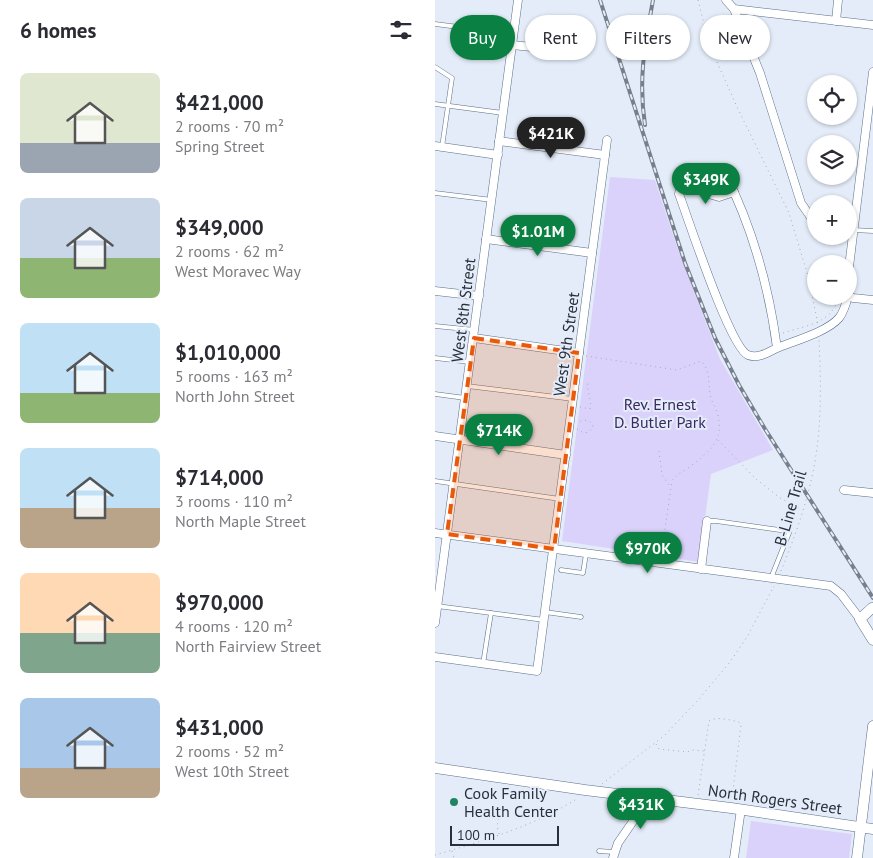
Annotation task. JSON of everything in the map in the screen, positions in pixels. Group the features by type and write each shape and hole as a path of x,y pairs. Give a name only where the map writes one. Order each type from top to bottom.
{"street":[{"name":"West 8th Street","path":"515,20 518,0"},
{"path":"726,0 734,9 760,72 801,203 807,212"},
{"path":"836,20 838,0"},
{"path":"734,9 873,25"},
{"name":"West 8th Street","path":"435,623 510,60"},
{"path":"856,195 873,72"},
{"name":"West 9th Street","path":"483,664 537,671 607,140"},
{"path":"499,141 605,155"},
{"path":"439,146 497,155"},
{"path":"777,348 773,317 763,271 746,218 734,192 721,170 713,168 686,176 679,188 679,194 704,266 742,351 747,355 757,357 777,348 818,327 832,324 842,314 845,305"},
{"path":"703,170 712,195 719,197 734,192"},
{"path":"486,239 592,253"},
{"path":"435,291 479,296"},
{"path":"857,298 873,300"},
{"path":"474,334 579,353"},
{"path":"435,436 566,455"},
{"path":"843,490 873,493"},
{"path":"701,570 707,521"},
{"path":"435,533 831,586 841,594 873,640"},
{"path":"860,619 872,608"},
{"path":"435,657 483,664"},
{"path":"857,858 873,726"},
{"name":"North Rogers Street","path":"435,768 599,792 741,809 873,829"},
{"path":"613,855 618,843 636,817 639,796"},
{"path":"734,858 741,809"}],"lane":[{"path":"435,24 450,26"},
{"path":"435,67 452,78 439,146"},
{"path":"435,104 503,113"},
{"path":"435,193 492,200"},
{"path":"857,230 873,231"},
{"path":"435,326 474,334"},
{"path":"435,358 470,362"},
{"path":"467,386 573,399"},
{"path":"435,394 465,398"},
{"path":"435,481 559,499"},
{"path":"707,521 787,531 789,533 774,579"},
{"path":"561,570 583,573 586,554"},
{"path":"437,606 491,613 581,617"},
{"path":"483,664 491,613"},
{"path":"599,851 613,855"}],"path":[{"name":"B-Line Trail","path":"599,792 604,782 655,743 699,699 730,662 747,637 793,541 813,472 818,431 821,374 818,327 808,276 789,213 737,107 709,44 698,0"},
{"path":"784,332 818,327 827,318 835,305"},
{"path":"579,353 587,356 677,370 701,361 709,372 711,398 717,412 719,426 718,440 708,452 684,471 675,475 672,481 660,564"},
{"path":"579,407 590,409 591,400 587,389 587,380"},
{"path":"577,425 585,420 591,422 593,427 584,434 577,428"},
{"path":"718,440 756,479 780,498 803,509"},
{"path":"659,451 663,475 672,489"},
{"path":"698,795 708,725 711,719 739,722 741,725 732,800"},
{"path":"655,743 659,749 687,752 692,750 704,751"},
{"path":"435,855 499,835 552,813 578,798"},
{"path":"499,818 497,826 499,835"},
{"path":"452,850 455,858"}],"highlighted area":[{"path":"474,338 579,353 554,549 447,534"}],"green space":[{"name":"Rev. Ernest D. Butler Park","path":"610,177 655,180 678,250 720,359 773,450 711,474 699,562 562,541"},
{"path":"751,821 852,834 849,858 746,858"}],"railway":[{"path":"600,0 685,263 715,338 739,385 765,429 873,598"},
{"path":"645,125 642,77 653,0"}],"place":[{"name":"Cook Family Health Center","path":"454,802"}]}
